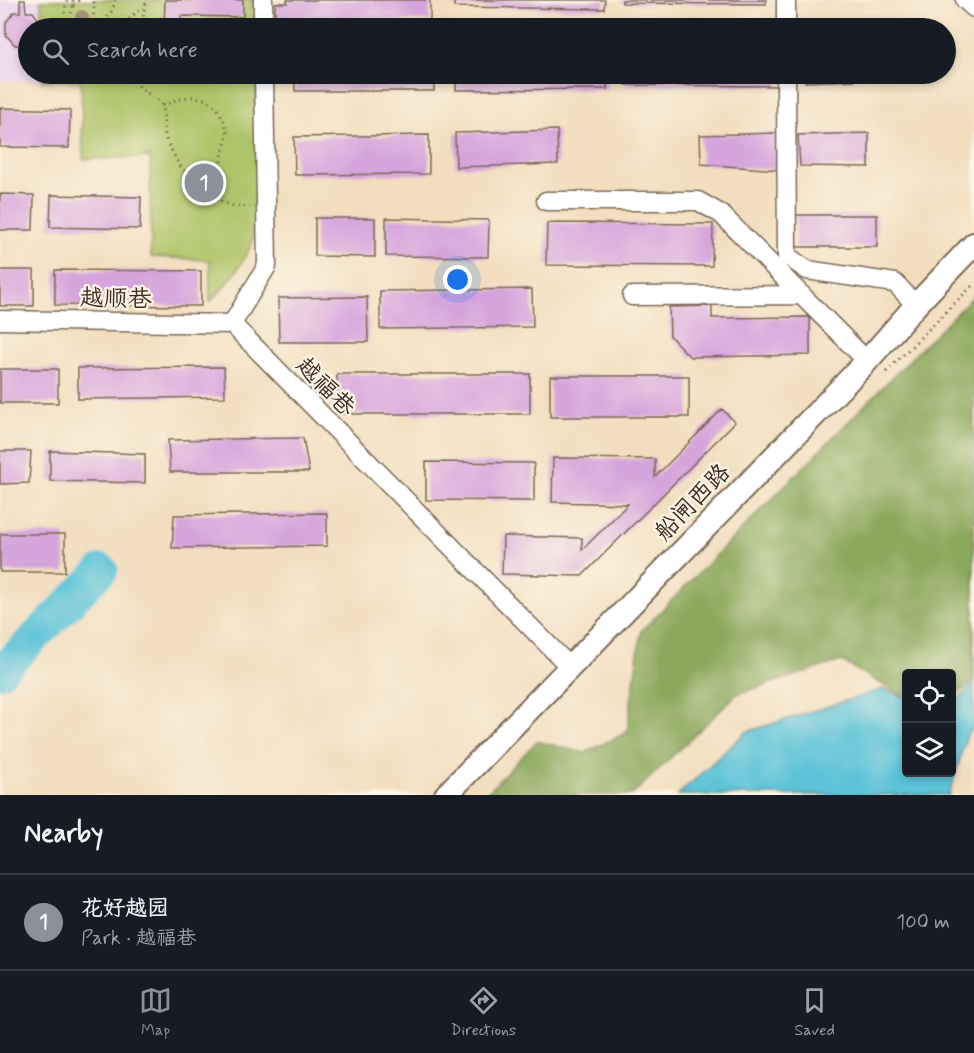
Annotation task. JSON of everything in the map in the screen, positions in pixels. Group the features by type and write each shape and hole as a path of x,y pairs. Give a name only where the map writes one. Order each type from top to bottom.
{"street":[{"path":"263,0 263,18"},
{"path":"786,0 786,18"},
{"path":"965,0 974,8"},
{"path":"232,324 267,266 264,84"},
{"path":"786,84 787,256 807,270 894,284 916,305"},
{"path":"546,201 698,201 722,214 867,361"},
{"name":"船闸西路","path":"446,795 867,361 974,244"},
{"path":"632,296 802,295"},
{"name":"越顺巷","path":"0,320 232,324"},
{"name":"越福巷","path":"232,324 570,667"}],"path":[{"path":"65,18 64,10 67,0"},
{"path":"71,18 73,2 79,0"},
{"path":"92,18 94,0"},
{"path":"108,18 114,8 115,0"},
{"path":"143,18 146,0"},
{"path":"130,18 137,11 144,9"},
{"path":"138,84 163,106 165,137 175,159 187,174 224,203 234,206 254,206"},
{"path":"163,106 184,97 210,101 217,107 227,131 217,184 218,199"}],"shaded area":[{"path":"0,0 41,0 41,18 18,18 18,81 0,81"}],"green space":[{"path":"41,0 253,0 254,18 41,18"},
{"path":"81,84 256,84 258,207 252,244 236,272 210,302 210,260 151,257 150,157 83,159"},
{"path":"974,295 974,680 956,694 956,669 902,669 902,696 841,661 737,694 632,795 485,795 537,741 585,753 627,732 641,631"}],"water":[{"path":"974,683 974,728 967,735 956,772 956,700"},
{"path":"883,689 902,696 902,777 954,777 949,795 678,795 746,732"}],"building":[{"path":"20,0 25,0 26,12 33,12 37,18 18,18 18,45 15,45 6,35 6,22 14,12 20,12"},
{"path":"165,0 243,0 243,17 164,18"},
{"path":"287,0 430,0 430,18 275,18 275,3 287,3"},
{"path":"454,0 605,0 604,9 454,7"},
{"path":"622,0 766,0 766,4 622,3"},
{"path":"295,84 434,84 434,91 295,91"},
{"path":"456,84 607,84 607,89 456,90"},
{"path":"779,84 779,86 626,85"},
{"path":"0,108 70,110 69,148 0,147"},
{"path":"557,130 558,164 456,167 455,133"},
{"path":"779,133 779,170 701,164 700,135"},
{"path":"869,133 869,167 800,166 798,135"},
{"path":"429,135 429,174 295,175 294,137"},
{"path":"0,194 34,195 33,230 0,230"},
{"path":"51,195 141,197 140,229 50,227"},
{"path":"796,215 877,215 877,247 796,247"},
{"path":"315,218 375,218 375,257 315,256"},
{"path":"386,218 489,220 488,257 386,256"},
{"path":"547,223 713,224 712,266 546,265"},
{"path":"0,270 34,270 34,306 0,306"},
{"path":"55,270 201,271 201,306 55,305"},
{"path":"532,289 533,327 380,329 380,291"},
{"path":"367,297 368,342 279,342 278,298"},
{"path":"712,306 712,318 810,317 810,355 690,357 670,336 669,307"},
{"path":"224,367 225,397 78,399 78,368"},
{"path":"0,369 58,369 58,403 0,403"},
{"path":"337,374 530,374 530,414 336,414"},
{"path":"550,376 689,376 689,417 550,417"},
{"path":"722,409 735,422 582,576 502,574 503,536 582,538 582,550 628,504 552,502 553,458 655,459 655,477"},
{"path":"303,438 309,472 170,472 168,440"},
{"path":"0,451 31,451 29,483 0,484"},
{"path":"50,451 145,454 145,483 50,481"},
{"path":"426,462 534,463 534,501 426,500"},
{"path":"327,513 327,546 172,548 174,515"},
{"path":"0,534 65,534 65,572 0,572"}],"waterway":[{"path":"0,672 102,570"}],"place":[{"name":"花好越园","path":"204,183"}]}
